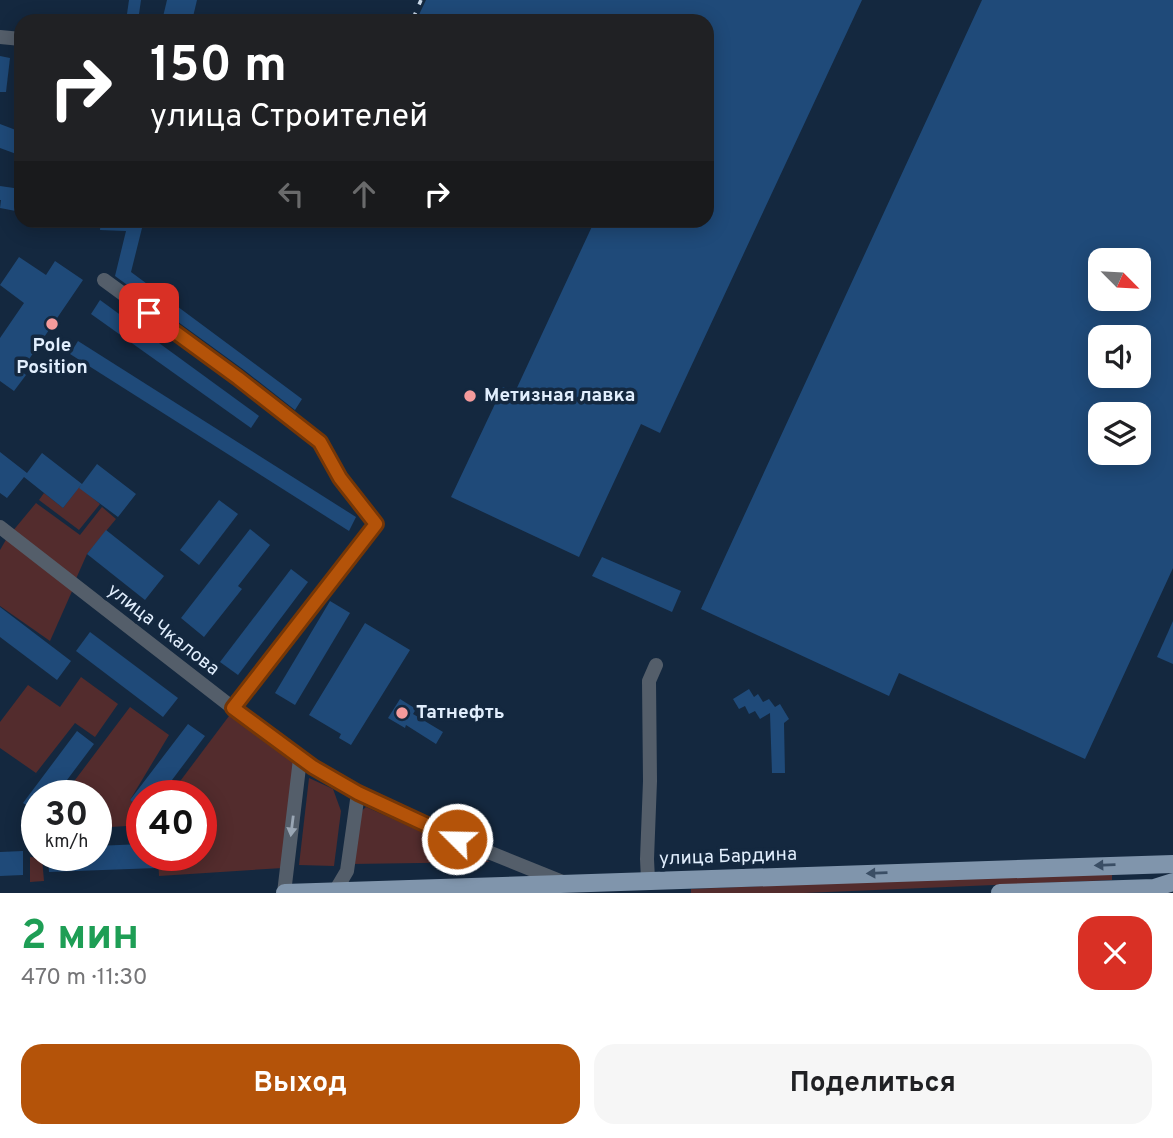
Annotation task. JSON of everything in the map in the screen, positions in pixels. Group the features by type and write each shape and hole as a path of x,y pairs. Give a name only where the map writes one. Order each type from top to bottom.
{"main road":[{"name":"улица Бардина","path":"284,893 648,880 681,886 996,869 1173,863"},
{"path":"996,869 999,893 1154,888 1173,882"},
{"path":"1154,888 1172,893"}],"street":[{"path":"104,280 320,442 340,478 376,524 233,708"},
{"name":"улица Чкалова","path":"0,527 300,759 358,793 434,830 569,884"},
{"path":"648,880 649,681 656,665"},
{"path":"284,893 300,759"},
{"path":"334,892 347,871 358,793"}],"shaded area":[{"path":"79,487 100,504 79,530 39,500 44,493 63,508"},
{"path":"36,503 80,535 102,507 116,519 87,554 75,581 12,532"},
{"path":"7,538 73,589 50,641 0,606 0,550"},
{"path":"81,677 118,704 95,737 75,723 36,773 0,748 0,722 28,685 60,707"},
{"path":"130,707 169,735 142,780 126,780 126,826 112,827 112,780 75,780"},
{"path":"232,712 296,761 283,868 159,876 159,871 217,871 217,780 181,780"},
{"path":"309,778 333,789 341,811 334,866 299,865"},
{"path":"366,807 490,862 351,864 356,816"},
{"path":"30,871 43,871 44,881 30,882"},
{"path":"1112,871 1112,880 804,893 691,893 691,889"}],"building":[{"path":"129,0 141,0 139,14 127,14"},
{"path":"167,0 197,0 194,14 164,14"},
{"path":"426,0 862,0 660,433 641,424 579,557 451,497 503,387 515,392 591,228 714,228 714,14 419,14"},
{"path":"982,0 1173,0 1173,568 1085,759 899,673 889,696 701,609"},
{"path":"0,56 10,58 6,92 0,92"},
{"path":"0,124 14,129 14,153 0,148"},
{"path":"0,186 14,188 14,211 0,208"},
{"path":"142,228 131,272 302,399 295,410 115,276 126,231 100,230"},
{"path":"19,257 46,275 55,261 83,280 21,371 26,375 14,391 0,381 0,338 24,303 0,285"},
{"path":"100,300 259,416 251,428 91,314"},
{"path":"78,341 356,517 349,531 70,354"},
{"path":"0,452 27,473 42,453 82,484 97,464 136,494 118,517 79,488 81,485 63,508 24,477 7,498 0,493"},
{"path":"219,500 238,514 199,565 180,550"},
{"path":"250,529 270,545 238,586 242,589 204,637 181,618"},
{"path":"106,530 164,576 145,600 87,554"},
{"path":"602,557 681,591 672,612 592,576"},
{"path":"291,569 308,582 238,675 220,662"},
{"path":"330,601 350,613 295,705 275,693"},
{"path":"0,607 71,661 57,680 0,637"},
{"path":"1173,621 1173,664 1157,657"},
{"path":"365,623 410,650 351,745 339,738 341,734 309,715"},
{"path":"90,632 178,698 163,717 76,651"},
{"path":"749,689 754,697 758,694 763,702 769,699 775,707 780,704 789,719 784,723 785,773 772,773 770,713 760,719 755,711 749,714 745,706 739,709 733,699"},
{"path":"400,699 416,709 413,714 443,732 436,744 406,725 405,728 388,718"},
{"path":"188,724 205,736 172,780 145,780"},
{"path":"77,731 94,744 67,780 40,780"},
{"path":"112,845 126,845 126,869 112,870"},
{"path":"21,851 23,875 0,876 0,852"}],"railway":[{"path":"415,14 421,0"}],"place":[{"name":"Pole Position","path":"52,324"},
{"name":"Метизная лавка","path":"470,396"},
{"name":"Татнефть","path":"402,713"}],"route":[{"path":"149,313 320,442 340,478 376,524 233,708 313,767 358,793 457,839"}]}
